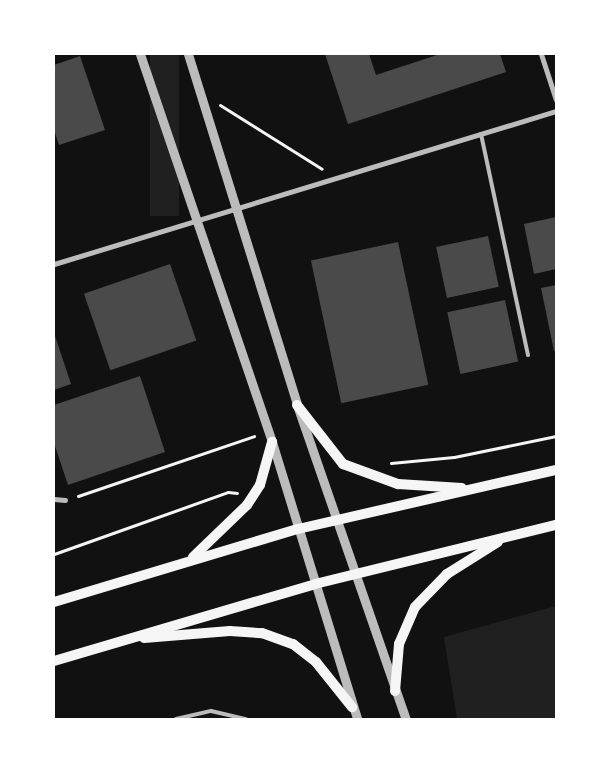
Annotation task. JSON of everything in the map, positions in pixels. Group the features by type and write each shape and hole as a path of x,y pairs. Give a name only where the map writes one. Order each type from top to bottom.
{"main road":[{"path":"297,405 328,450 364,474 398,484 476,489"},
{"path":"184,563 208,547 247,505 260,485 272,442"},
{"path":"54,602 298,530 556,470"},
{"path":"54,661 113,642 315,584 556,525"},
{"path":"395,691 399,644 414,607 447,574 508,536"},
{"path":"113,642 230,631 262,633 293,644 316,662 352,707"}],"street":[{"path":"140,54 194,220 272,442 357,719"},
{"path":"188,54 297,405 340,519 356,573 406,719"},
{"path":"541,54 556,100"},
{"path":"54,264 236,206 336,178 556,111"},
{"path":"54,499 65,500"}],"lane":[{"path":"482,134 528,355"},
{"path":"176,719 230,712 246,719"}],"path":[{"path":"201,93 336,178"},
{"path":"65,500 268,431"}],"shaded area":[{"path":"150,54 179,54 179,216 150,216"},
{"path":"556,606 556,719 457,719 444,637"}],"building":[{"path":"325,54 369,54 376,75 440,54 500,54 506,72 348,124"},
{"path":"80,56 105,130 59,145 54,130 54,65"},
{"path":"556,217 556,269 534,274 524,224"},
{"path":"488,236 499,287 447,298 436,247"},
{"path":"398,242 428,385 341,403 311,261"},
{"path":"170,264 196,341 110,370 84,294"},
{"path":"556,285 556,351 554,351 541,288"},
{"path":"505,300 518,362 460,374 447,312"},
{"path":"54,333 71,384 54,390"},
{"path":"140,376 165,452 68,485 54,443 54,405"}]}
